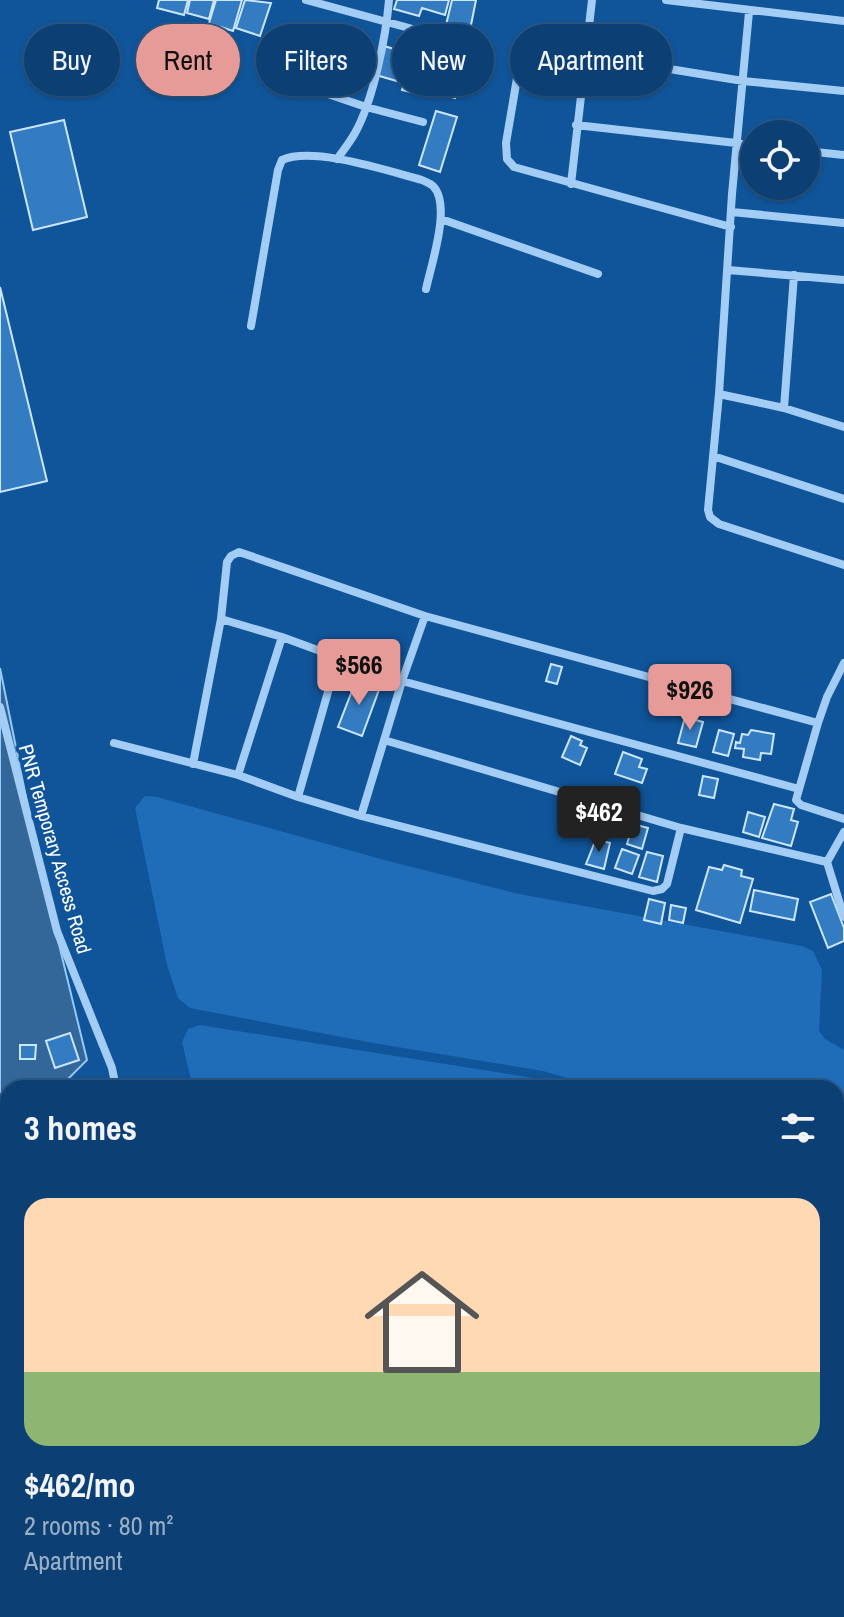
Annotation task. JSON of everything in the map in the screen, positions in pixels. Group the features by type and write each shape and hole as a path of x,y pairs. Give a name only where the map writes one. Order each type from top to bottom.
{"street":[{"path":"306,0 392,24"},
{"path":"337,159 355,133 366,107 387,23 389,0"},
{"path":"589,24 592,0"},
{"path":"666,0 844,21"},
{"path":"749,12 708,510 710,517 719,524 844,565"},
{"path":"672,69 743,81 844,91"},
{"path":"334,96 423,122"},
{"path":"514,96 506,143 507,159 514,167 731,227"},
{"path":"571,184 579,96"},
{"path":"576,125 740,143"},
{"path":"820,152 844,155"},
{"path":"251,326 278,170 282,160 293,155 337,159 422,180 433,186 440,199 441,219 426,289"},
{"path":"732,212 844,223"},
{"path":"441,219 598,274"},
{"path":"728,270 844,280"},
{"path":"784,408 794,275"},
{"path":"719,394 784,408 844,427"},
{"path":"713,456 844,499"},
{"path":"193,764 221,619 227,562 239,552 425,616 818,723"},
{"path":"361,816 425,616"},
{"path":"221,619 282,637 402,681 799,789"},
{"path":"238,775 282,637"},
{"path":"298,797 338,657"},
{"path":"844,663 818,723 797,803 844,819"},
{"name":"PNR Temporary Access Road","path":"0,707 57,931 114,1080"},
{"path":"384,740 681,828 827,862"},
{"path":"114,743 238,775 361,816 653,891 667,884 681,828"},
{"path":"844,832 827,862 844,917"},
{"path":"833,884 844,887"}],"shaded area":[{"path":"0,668 39,862 87,1060 67,1080 0,1080"},
{"path":"145,796 157,797 519,894 802,946 813,951 822,970 819,1031 825,1039 844,1050 844,1080 574,1080 543,1071 190,1008 178,998 167,965 135,808"},
{"path":"200,1025 546,1080 191,1080 182,1042 188,1029"}],"building":[{"path":"159,0 188,0 184,15 157,8"},
{"path":"190,0 214,0 209,19 187,13"},
{"path":"216,0 242,0 235,24 209,23"},
{"path":"245,0 271,3 264,24 256,24 256,35 240,29 240,24 237,24"},
{"path":"397,0 449,0 445,15 422,8 419,16 394,9"},
{"path":"452,0 476,0 471,24 446,24"},
{"path":"384,46 392,48 392,80 376,75"},
{"path":"436,111 457,117 440,172 419,165"},
{"path":"64,120 87,217 33,230 10,132"},
{"path":"0,287 47,481 0,492"},
{"path":"551,664 562,667 557,684 546,681"},
{"path":"357,678 380,687 362,736 338,727"},
{"path":"685,717 703,722 696,747 678,743"},
{"path":"719,730 734,734 728,756 713,752"},
{"path":"751,730 774,734 771,754 761,753 760,760 743,757 744,749 735,748 742,734 748,735"},
{"path":"571,736 582,741 580,745 587,748 580,765 562,757"},
{"path":"623,752 642,759 639,767 647,769 642,783 615,774"},
{"path":"703,776 718,779 714,798 699,795"},
{"path":"774,804 794,809 791,820 798,822 791,846 762,838"},
{"path":"748,812 765,817 759,837 743,832"},
{"path":"608,819 616,822 612,833 607,831 604,837 597,835 601,824 606,826"},
{"path":"633,824 648,828 642,849 627,844"},
{"path":"596,839 610,843 604,869 586,864"},
{"path":"622,849 639,855 632,874 615,868"},
{"path":"647,852 663,856 657,882 639,877"},
{"path":"724,865 742,870 741,876 753,879 740,923 696,910 709,867 722,870"},
{"path":"754,890 798,899 794,920 750,911"},
{"path":"831,894 844,928 844,941 828,948 810,902"},
{"path":"649,899 665,903 661,924 644,920"},
{"path":"671,905 686,908 683,923 669,920"},
{"path":"70,1033 79,1060 55,1068 46,1041"},
{"path":"20,1045 36,1045 35,1059 20,1059"}]}
